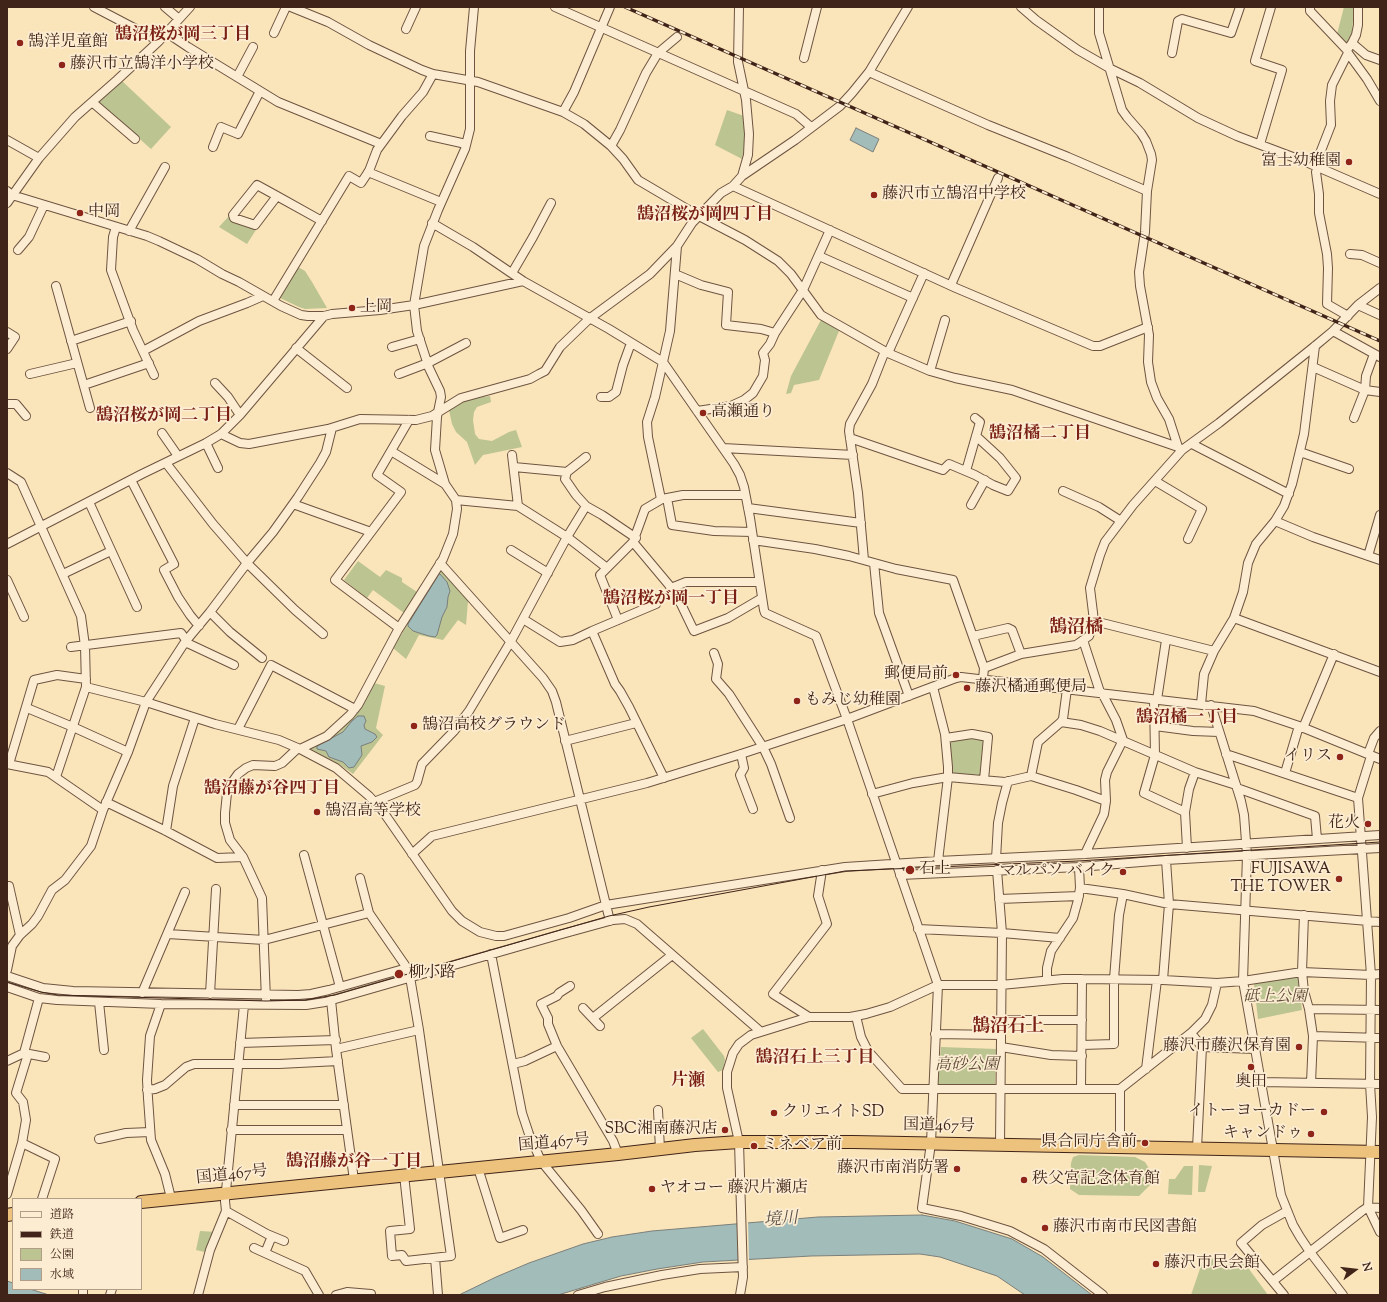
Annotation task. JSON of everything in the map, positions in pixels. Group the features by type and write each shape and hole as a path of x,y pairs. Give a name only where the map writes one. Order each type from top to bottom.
{"highway":[{"name":"国道467号","path":"142,1202 226,1192 739,1142 931,1143 1375,1152"}],"street":[{"path":"94,7 159,41"},
{"path":"165,7 179,19"},
{"path":"7,204 10,193 75,116 159,41 190,7"},
{"path":"274,33 286,7"},
{"path":"291,7 312,11 369,46 422,70 433,74 478,82 563,112 584,124 611,146 638,180 699,216 745,240 778,261 791,274 821,315 887,352 955,380 1012,390 1180,449"},
{"path":"406,29 416,7"},
{"path":"266,1006 262,898 242,857 230,840 225,823 227,793 233,780 246,768 253,765 275,766 282,763 299,748 327,736 355,709 399,628 440,564 450,545 453,534 457,509 456,500 445,484 435,450 441,397 440,391 432,375 420,339 416,325 414,305 424,246 432,223 466,144 470,129 470,51 474,7"},
{"path":"555,7 796,114 811,127"},
{"path":"563,112 574,92 610,7"},
{"path":"739,7 738,62 744,90 748,120 749,144 748,155 742,176"},
{"path":"804,58 817,7"},
{"path":"220,434 240,443 249,444 332,428 360,419 423,419 432,416 461,398 530,379 544,371 560,347 589,319 650,274 677,246 692,223 721,193 733,186 742,176 795,140 840,106 869,72 908,7"},
{"path":"1021,7 1036,20 1078,50 1111,69 1140,83 1198,118 1237,136 1316,166 1380,194"},
{"path":"1099,7 1099,32 1122,110 1126,117 1141,133 1150,149 1152,160 1147,191 1146,221 1139,272 1140,286 1149,335 1148,362 1151,382 1157,398 1169,419 1180,449"},
{"path":"1172,53 1178,21 1182,18 1231,33 1240,7"},
{"path":"1260,144 1282,70 1255,61 1271,7"},
{"path":"1310,7 1310,11 1347,52 1367,79 1380,101"},
{"path":"1348,316 1327,304 1328,268 1318,213 1320,194 1316,166 1330,125 1332,85 1356,35 1358,25 1358,7"},
{"path":"167,33 278,102 380,144"},
{"path":"611,146 646,73 658,53 677,37"},
{"path":"1352,43 1366,55 1380,60"},
{"path":"237,77 254,47"},
{"path":"869,72 988,126 1068,157 1147,191"},
{"path":"273,301 349,176 361,184 368,172 376,150 405,112 423,92 433,74"},
{"path":"213,147 221,127 238,134 260,91"},
{"path":"92,102 135,140"},
{"path":"430,136 466,144"},
{"path":"7,140 39,158"},
{"path":"129,231 164,167"},
{"path":"368,172 441,202"},
{"path":"951,285 998,178"},
{"path":"277,196 255,226 234,218 233,215 257,185 277,196 322,221"},
{"path":"733,186 951,285 1093,346 1100,346 1148,328"},
{"path":"10,193 44,205 147,236 197,258 222,274 301,315 324,316 414,305 523,281"},
{"path":"512,273 551,204"},
{"path":"18,250 29,237 44,205"},
{"path":"432,223 523,281 663,362 734,464 740,475 748,508 765,613 816,636 847,719 938,985 931,1143 922,1208 961,1216 1010,1231 1044,1249 1103,1295"},
{"path":"116,227 113,237 111,270 143,352 154,375"},
{"path":"697,411 731,406 744,400 753,393 763,376 765,360 763,353 803,290 830,230"},
{"path":"677,246 670,331 656,397 647,422 647,429 664,499 672,524 753,536 864,560 896,569 953,580 984,668 983,679"},
{"path":"1350,254 1362,256 1380,263"},
{"path":"819,256 913,298"},
{"path":"864,560 861,523 849,431 850,424 872,384 924,273"},
{"path":"674,274 701,285 728,292 726,325 761,329 775,333"},
{"path":"56,286 90,408"},
{"path":"984,668 1021,654 1076,645 1088,636 1094,621 1090,588 1100,555 1105,542 1133,505 1155,481 1180,449 1192,444 1315,346 1335,329 1358,305 1380,288"},
{"path":"143,352 200,321 263,296"},
{"path":"1358,305 1380,315"},
{"path":"7,544 206,443 220,434 240,415 324,316"},
{"path":"930,371 945,320"},
{"path":"72,341 131,321"},
{"path":"1335,329 1377,355 1366,376 1365,390 1354,418"},
{"path":"7,332 15,337 7,349"},
{"path":"392,347 420,339"},
{"path":"399,374 428,363 466,343"},
{"path":"601,398 609,397 616,392 623,365 631,343"},
{"path":"1201,704 1204,674 1214,651 1234,618 1243,592 1248,563 1256,544 1275,521 1289,494 1300,452 1315,346"},
{"path":"296,348 347,388"},
{"path":"30,374 77,363"},
{"path":"84,385 148,363"},
{"path":"1313,367 1365,390 1380,392"},
{"path":"215,383 228,397 240,415"},
{"path":"7,404 16,404 26,416"},
{"path":"966,471 980,422 975,418"},
{"path":"399,628 335,580 400,492 377,475 408,420"},
{"path":"7,970 10,946 32,924 52,890 65,880 91,846 146,702 186,641 273,532 293,504 326,452 332,428"},
{"path":"162,433 178,456"},
{"path":"850,438 943,470 949,464 1008,491 1016,478 1004,463 976,436"},
{"path":"206,443 218,468"},
{"path":"1192,444 1289,494"},
{"path":"723,448 853,455"},
{"path":"391,451 445,484"},
{"path":"1300,452 1348,469"},
{"path":"512,455 518,506"},
{"path":"514,468 566,472 586,457"},
{"path":"166,463 213,524 247,563 295,610 323,634"},
{"path":"566,472 565,479 586,506 602,515 634,540 671,588 681,604 694,632 728,618 762,598"},
{"path":"7,473 21,482 81,616 85,646 86,683 56,777"},
{"path":"131,480 174,564 164,570 178,597 190,616 199,626"},
{"path":"971,505 985,480"},
{"path":"1155,481 1202,509 1188,539"},
{"path":"1063,490 1099,507 1121,521"},
{"path":"618,620 600,575 634,540 645,509 664,499 683,495 745,495"},
{"path":"456,500 518,506 567,537 607,568"},
{"path":"89,502 137,607"},
{"path":"293,504 371,532"},
{"path":"374,802 415,785 422,764 454,731 469,711 511,641 567,537 586,506"},
{"path":"748,508 861,523"},
{"path":"1368,556 1380,515"},
{"path":"1275,521 1313,537 1380,560"},
{"path":"511,550 548,573"},
{"path":"63,574 111,551"},
{"path":"874,563 879,613 908,696"},
{"path":"440,564 511,641 543,678 552,691 610,921"},
{"path":"7,580 24,617"},
{"path":"671,588 686,582 759,582"},
{"path":"523,619 560,642 573,640 656,604"},
{"path":"210,612 230,632 262,658"},
{"path":"1234,618 1380,672"},
{"path":"1094,621 1214,651"},
{"path":"973,636 1008,628 1012,630 1021,654"},
{"path":"592,631 614,684 620,691 664,778"},
{"path":"71,647 181,633 186,641 234,665"},
{"path":"1083,640 1101,693 1116,720 1123,740 1107,772 1105,780 1106,809 1085,854"},
{"path":"1166,640 1155,699 1155,755 1144,793 1185,812"},
{"path":"714,653 718,664 716,679 729,694 763,747 771,764 790,818"},
{"path":"1285,773 1301,727 1334,654"},
{"path":"238,729 272,665 355,709"},
{"path":"242,857 217,858 166,830 105,806 48,772 8,764 27,708 34,680 57,675 86,683 195,718 278,740 299,748 336,768 352,780 374,802 393,826 452,911 462,921 480,932 496,936 504,936 569,918 606,905 822,870 862,865 1085,854 1380,835"},
{"path":"412,854 432,836 664,778 847,719 956,678 983,679 1254,711 1301,727 1380,759"},
{"path":"933,687 946,738 948,777 938,861"},
{"path":"1031,776 1038,742 1061,722 1064,714 1067,689"},
{"path":"1211,705 1237,787 1244,815 1247,855 1243,981 1281,1195 1300,1237 1343,1295"},
{"path":"27,708 128,752"},
{"path":"166,830 173,786 195,718"},
{"path":"1061,722 1081,725 1123,740 1195,772 1315,816 1317,839"},
{"path":"565,741 636,723"},
{"path":"1155,726 1193,731 1219,732"},
{"path":"1380,731 1374,738 1358,798 1371,975 1370,1084 1375,1152 1368,1207 1380,1232"},
{"path":"946,738 972,734 988,737 984,780"},
{"path":"741,754 744,768 740,775 753,809"},
{"path":"1226,754 1358,798"},
{"path":"1187,848 1185,812 1189,789 1195,772"},
{"path":"872,794 913,783 948,777 1008,781 1031,776 1106,801"},
{"path":"996,859 998,823 1008,781"},
{"path":"900,875 1079,867 1166,860 1380,848"},
{"path":"304,855 340,987"},
{"path":"1146,1069 1160,980 1169,904 1166,860"},
{"path":"1047,980 1047,968 1051,951 1073,918 1079,892 1079,867"},
{"path":"809,1017 774,994 827,924 818,896 822,870"},
{"path":"997,870 1002,933 1000,1145"},
{"path":"360,878 369,913 407,968 410,977 451,1256 406,1261 402,1255 392,1256 390,1231 410,1229 404,1175"},
{"path":"7,886 9,886 20,935"},
{"path":"210,994 216,889"},
{"path":"142,993 185,892"},
{"path":"999,899 1079,892 1123,894 1169,904 1246,909 1367,922 1380,922"},
{"path":"1082,1044 1114,1044 1114,980 1119,915 1123,894"},
{"path":"168,934 264,940 369,913"},
{"path":"1304,915 1302,972 1304,991 1309,1009 1313,1036 1311,1083"},
{"path":"7,987 39,998 57,1000 161,1004 266,1006 306,1005 332,1000 491,954 622,919 631,920 637,924 760,1031"},
{"path":"918,929 1002,933 1060,938"},
{"path":"491,954 523,1118 541,1161 581,1210 598,1234"},
{"path":"593,1018 672,955"},
{"path":"7,976 43,988 58,990 266,996 304,995 340,987 407,968"},
{"path":"740,1295 743,1265 739,1142 728,1093 727,1072 733,1053 739,1044 751,1035 809,1017 834,1018 856,1016 890,1007 938,985 1002,985 1047,980 1082,979 1160,980 1217,983 1243,981 1302,972 1371,975 1380,974"},
{"path":"1081,1089 1082,979"},
{"path":"856,1016 861,1038 868,1051 902,1089 1120,1089 1191,1033 1205,1019 1209,1014 1217,983"},
{"path":"570,986 559,992 557,996 541,1004 548,1018 548,1024 556,1046 613,1141 618,1154"},
{"path":"7,1194 22,1143 26,1120 23,1102 16,1093 39,998"},
{"path":"332,1000 336,1049 354,1180"},
{"path":"99,1002 104,1050"},
{"path":"161,1004 150,1036 147,1090 150,1132 153,1146 165,1174 171,1198"},
{"path":"198,1295 210,1250 226,1211 231,1130 244,1005"},
{"path":"583,1008 600,1026"},
{"path":"1309,1009 1380,1010"},
{"path":"1001,1020 1082,1020"},
{"path":"336,1049 419,1030"},
{"path":"1191,1033 1202,1047 1197,1148"},
{"path":"935,1034 1001,1035"},
{"path":"1313,1036 1380,1038"},
{"path":"240,1043 336,1040"},
{"path":"513,1064 521,1063 556,1046"},
{"path":"1001,1047 1051,1055 1082,1056"},
{"path":"1202,1047 1255,1049"},
{"path":"7,1061 26,1054 45,1057"},
{"path":"147,1090 165,1085 190,1065 338,1062"},
{"path":"1261,1082 1380,1084"},
{"path":"1120,1089 1120,1147"},
{"path":"234,1105 344,1105"},
{"path":"658,1110 660,1149"},
{"path":"231,1130 347,1130"},
{"path":"99,1138 126,1133 150,1132"},
{"path":"22,1143 55,1159 42,1198"},
{"path":"478,1168 500,1238 523,1230"},
{"path":"1273,1281 1368,1207 1380,1208"},
{"path":"226,1211 284,1241"},
{"path":"1284,1295 1241,1243 1262,1225 1287,1211"},
{"path":"264,1253 272,1236"},
{"path":"254,1248 306,1270 319,1295"},
{"path":"435,1258 438,1295"},
{"path":"578,1295 605,1287 654,1277 743,1265"},
{"path":"336,1295 347,1292 371,1295"}],"green space":[{"path":"1344,7 1354,7 1352,34 1347,43 1337,34"},
{"path":"122,81 171,127 151,149 98,102"},
{"path":"727,110 744,116 745,144 742,159 715,145"},
{"path":"229,216 252,219 261,222 247,244 219,227"},
{"path":"298,267 305,271 327,308 305,309 278,297"},
{"path":"822,318 841,326 819,380 794,385 791,393 786,394 791,376"},
{"path":"490,396 491,402 477,407 474,412 473,420 475,434 479,439 492,441 516,430 522,447 483,455 475,465 467,442 456,432 452,424 449,410 468,399"},
{"path":"358,561 380,577 386,570 402,578 402,582 417,592 404,613 373,590 367,598 344,580"},
{"path":"441,570 468,601 466,625 458,620 443,640 419,635 406,659 393,648"},
{"path":"374,683 385,686 376,728 383,735 353,774 339,764 311,749 340,731 361,707"},
{"path":"972,738 983,739 980,775 951,773 950,742"},
{"name":"砥上公園","path":"1298,976 1302,1010 1258,1019 1254,984"},
{"path":"703,1029 724,1056 725,1060 723,1070 718,1072 691,1038"},
{"name":"高砂公園","path":"941,1047 996,1049 995,1086 937,1085"},
{"path":"1079,1155 1135,1157 1145,1162 1153,1175 1153,1182 1139,1196 1079,1195 1070,1189 1071,1163 1073,1157"},
{"path":"1199,1165 1212,1166 1205,1192 1198,1192"},
{"path":"1184,1166 1193,1166 1192,1195 1168,1194 1169,1179 1175,1179"},
{"path":"200,1231 217,1232 209,1253 196,1250"},
{"path":"1204,1257 1246,1265 1268,1295 1191,1295"}],"water":[{"path":"856,128 879,139 873,152 850,140"},
{"path":"439,574 447,582 450,591 447,607 435,637 413,631 408,624"},
{"path":"358,716 364,716 366,721 364,725 365,729 375,734 377,737 372,742 361,746 362,755 354,767 349,768 343,762 329,757 326,751 317,749 317,746 343,732"},
{"name":"境川","path":"922,1215 955,1221 1012,1239 1043,1257 1092,1295 1025,1295 997,1276 940,1257 920,1254 811,1256 703,1262 621,1276 558,1295 459,1295 529,1263 583,1244 612,1237 652,1231 818,1217"},
{"path":"7,1281 12,1283 12,1290 33,1290 49,1295 7,1295"}],"pier":[{"path":"748,1220 749,1262 739,1262 738,1221"}],"tram line":[{"path":"7,982 41,992 58,995 266,1001 305,1000 335,995 609,916 649,907 845,871 1078,861 1380,842"}],"railway":[{"path":"625,7 1380,341"}],"place":[{"name":"鵠洋児童館","path":"20,43"},
{"name":"藤沢市立鵠洋小学校","path":"62,65"},
{"name":"富士幼稚園","path":"1349,162"},
{"name":"藤沢市立鵠沼中学校","path":"874,195"},
{"name":"中岡","path":"80,213"},
{"name":"上岡","path":"352,308"},
{"name":"高瀬通り","path":"703,413"},
{"name":"郵便局前","path":"956,675"},
{"name":"藤沢橘通郵便局","path":"967,688"},
{"name":"もみじ幼稚園","path":"797,701"},
{"name":"鵠沼高校グラウンド","path":"414,726"},
{"name":"イリス","path":"1340,757"},
{"name":"鵠沼高等学校","path":"317,812"},
{"name":"花火","path":"1368,824"},
{"name":"石上","path":"910,870"},
{"name":"マルパソ バイク","path":"1123,872"},
{"name":"FUJISAWA THE TOWER","path":"1339,879"},
{"name":"柳小路","path":"399,974"},
{"name":"藤沢市藤沢保育園","path":"1299,1047"},
{"name":"奥田","path":"1251,1067"},
{"name":"イトーヨーカドー","path":"1324,1112"},
{"name":"クリエイトSD","path":"774,1113"},
{"name":"SBC湘南藤沢店","path":"725,1130"},
{"name":"キャンドゥ","path":"1311,1134"},
{"name":"県合同庁舎前","path":"1145,1143"},
{"name":"ミネベア前","path":"754,1146"},
{"name":"藤沢市南消防署","path":"957,1169"},
{"name":"秩父宮記念体育館","path":"1024,1180"},
{"name":"ヤオコー 藤沢片瀬店","path":"652,1189"},
{"name":"藤沢市南市民図書館","path":"1045,1228"},
{"name":"藤沢市民会館","path":"1156,1264"}],"district":[{"name":"鵠沼桜が岡三丁目","path":"183,36"},
{"name":"鵠沼桜が岡四丁目","path":"705,216"},
{"name":"鵠沼桜が岡二丁目","path":"164,417"},
{"name":"鵠沼橘二丁目","path":"1040,435"},
{"name":"鵠沼桜が岡一丁目","path":"671,600"},
{"name":"鵠沼橘","path":"1076,629"},
{"name":"鵠沼橘一丁目","path":"1187,719"},
{"name":"鵠沼藤が谷四丁目","path":"272,790"},
{"name":"鵠沼石上","path":"1008,1028"},
{"name":"鵠沼石上三丁目","path":"815,1059"},
{"name":"片瀬","path":"688,1082"},
{"name":"鵠沼藤が谷一丁目","path":"354,1163"}]}
